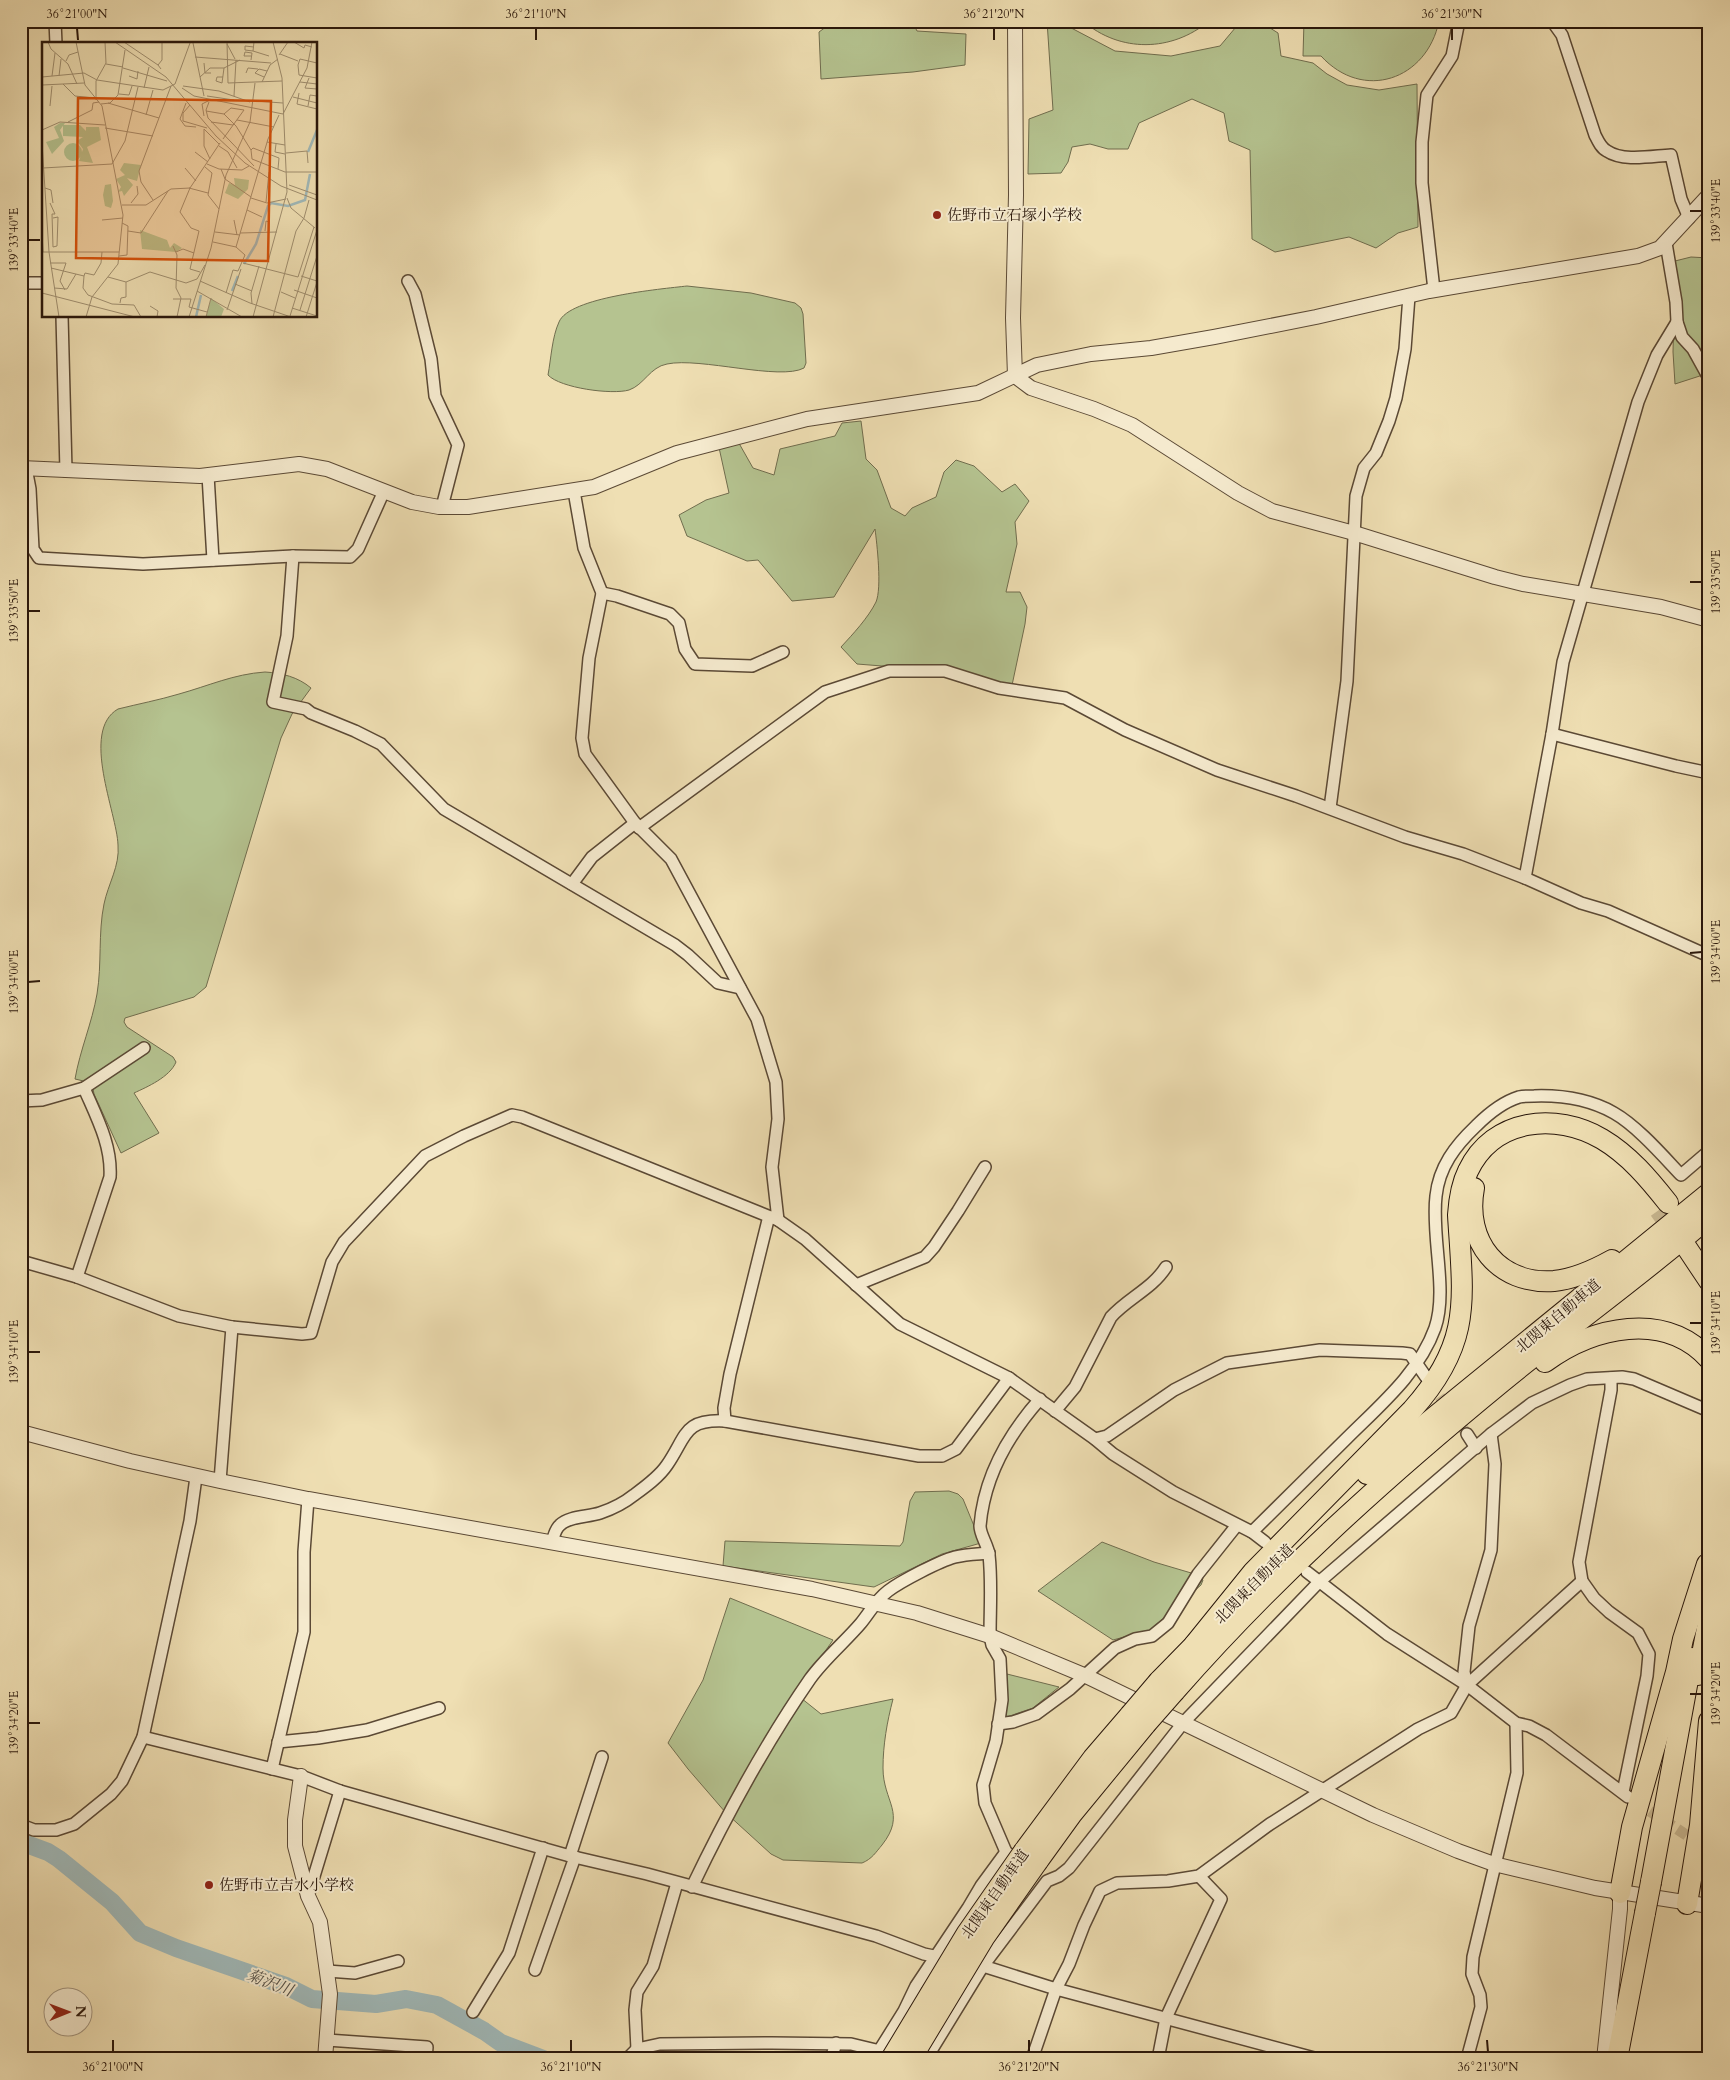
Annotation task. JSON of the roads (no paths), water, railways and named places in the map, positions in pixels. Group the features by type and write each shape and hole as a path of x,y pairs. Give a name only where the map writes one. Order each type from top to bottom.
{"highway":[{"path":"1194,1645 1253,1572 1412,1410 1431,1388 1453,1348 1461,1319 1463,1304 1458,1215 1459,1200 1467,1172 1484,1147 1508,1130 1522,1125 1552,1122 1573,1126 1604,1140 1622,1154 1643,1173 1663,1206 1609,1158 1579,1142 1562,1137 1544,1135 1527,1137 1512,1142 1500,1150 1481,1171 1474,1186 1471,1202 1472,1221 1476,1236 1496,1264 1508,1272 1538,1281 1554,1281 1584,1274 1626,1252 1709,1183"},
{"name":"北関東自動車道","path":"1167,1686 1194,1645 1297,1540 1390,1453 1709,1193"},
{"name":"北関東自動車道","path":"884,2057 967,1933 1023,1855 1091,1791 1138,1719 1167,1686 1356,1507 1503,1381 1673,1248 1709,1217"},
{"path":"1709,1263 1691,1244 1709,1281"},
{"path":"1356,1507 1412,1468 1548,1360 1584,1339 1619,1329 1649,1328 1682,1338 1709,1359"},
{"path":"1656,1883 1708,1559"},
{"path":"1620,1893 1632,1827 1676,1672 1683,1639 1708,1559"},
{"path":"1618,2059 1650,1914 1709,1618"},
{"path":"1687,1904 1700,1825 1709,1721"},
{"name":"北関東自動車道","path":"911,2059 979,1946 1023,1855"},
{"path":"1628,2059 1650,1914"}],"street":[{"path":"55,21 56,42"},
{"path":"1015,21 1016,195 1013,318 1015,376 1030,388 1094,409 1132,425 1238,493 1265,508 1354,533 1495,577 1523,584 1661,607 1709,620"},
{"path":"1434,290 1422,183 1422,142 1427,95 1452,56 1459,21"},
{"path":"1552,21 1562,36 1600,146 1608,152 1619,156 1671,155 1680,199 1689,218"},
{"path":"384,491 358,549 350,557 293,556 142,564 39,558 33,549 30,489 24,468 200,476 300,464 328,469 384,491 412,502 442,507 468,506 574,491 616,480 677,453 808,419 978,393 1036,365 1091,354 1151,348 1214,337 1316,317 1434,290 1638,256 1660,248 1666,243 1709,195"},
{"path":"1666,243 1676,302 1677,322 1682,337 1693,349 1709,378"},
{"path":"408,281 415,294 431,359 435,396 458,445 442,507"},
{"path":"21,283 42,283"},
{"path":"1330,808 1347,682 1356,496 1364,468 1376,453 1396,398 1406,349 1408,296"},
{"path":"62,318 66,471"},
{"path":"1525,878 1552,734 1563,662 1638,402 1657,355 1677,322"},
{"path":"208,475 213,560"},
{"path":"574,491 584,548 602,593 589,658 582,738 584,754 637,825 671,859 757,1019 776,1082 778,1119 772,1167 775,1219"},
{"path":"293,556 287,636 274,702 306,709 311,714 355,731 381,744 444,809 675,946 688,955 718,983 740,988"},
{"path":"602,593 617,596 670,614 679,623 685,649 695,664 752,666 783,652"},
{"path":"572,884 592,857 826,692 889,671 944,671 999,688 1065,698 1125,730 1217,770 1330,808 1405,837 1463,854 1525,878 1581,903 1608,911 1709,956"},
{"path":"1552,734 1709,773"},
{"path":"21,1101 42,1100 84,1088 144,1048"},
{"path":"77,1277 110,1177 111,1163 106,1141 84,1088"},
{"path":"1252,1532 1369,1416 1416,1364 1435,1328 1438,1310 1439,1290 1434,1225 1436,1196 1440,1177 1448,1158 1458,1144 1489,1113 1520,1097 1557,1096 1587,1101 1615,1114 1654,1147 1681,1175 1709,1151"},
{"path":"21,1261 77,1277 179,1316 232,1327 302,1334 311,1333 332,1262 344,1242 425,1156 512,1115 522,1117 775,1219 805,1239 900,1324 1009,1378 1095,1438 1114,1454 1173,1492 1252,1532 1265,1542"},
{"path":"856,1285 925,1257 958,1211 985,1167"},
{"path":"725,1421 724,1408 730,1374 768,1220 775,1219"},
{"path":"1055,1411 1074,1387 1111,1317 1118,1309 1152,1284 1166,1267"},
{"path":"220,1482 232,1327"},
{"path":"1095,1438 1107,1436 1174,1390 1227,1363 1320,1350 1355,1350 1410,1354 1426,1377"},
{"path":"926,2059 984,1966 1047,1881 1059,1876 1069,1868 1183,1723 1319,1582 1491,1434 1545,1395 1587,1379 1622,1377 1634,1379 1709,1410"},
{"path":"552,1542 556,1530 563,1523 599,1513 633,1496 667,1466 691,1427 705,1421 725,1421 919,1456 942,1456 956,1449 1009,1378"},
{"path":"1307,1572 1387,1634 1467,1684 1516,1723 1529,1726 1546,1735 1626,1794 1647,1676 1649,1654 1638,1633 1608,1612 1594,1598 1582,1581 1579,1562 1611,1390 1611,1378"},
{"path":"1040,1400 1008,1442 996,1463 988,1486 980,1528 989,1553 990,1636 992,1645 1000,1660 1002,1700 996,1741 983,1785 985,1803 1023,1855 1026,1866 1039,1878 1047,1881"},
{"path":"21,1432 220,1482 803,1587 876,1602 917,1613 990,1636 1086,1676 1409,1831 1494,1864 1620,1893 1709,1906"},
{"path":"1467,1434 1476,1448"},
{"path":"1467,1684 1464,1672 1469,1626 1491,1550 1495,1464 1491,1434"},
{"path":"21,1825 34,1830 56,1830 74,1824 111,1794 122,1781 142,1737 190,1521 196,1477"},
{"path":"272,1769 304,1632 304,1552 308,1499"},
{"path":"998,1724 1013,1722 1036,1714 1086,1676 1114,1648 1135,1639 1152,1636 1168,1623 1198,1574 1237,1525"},
{"path":"692,1887 709,1851 744,1788 776,1732 810,1679 825,1660 861,1623 876,1602 901,1582 954,1557 989,1553"},
{"path":"1032,2059 1056,1989 1069,1964 1100,1891 1117,1883 1168,1881 1198,1876 1270,1824 1418,1729 1451,1713 1467,1684 1582,1581"},
{"path":"278,1742 367,1730 439,1708"},
{"path":"1467,2059 1481,2007 1480,1995 1472,1974 1473,1957 1517,1773 1516,1723"},
{"path":"142,1737 194,1748 301,1776 340,1791 543,1848 867,1933 935,1957 984,1966 1056,1989 1166,2018 1282,2054 1318,2059"},
{"path":"535,1970 573,1856 602,1757"},
{"path":"301,1776 295,1846 308,1896 320,1922 327,1971 330,1994 325,2059"},
{"path":"308,1896 340,1791"},
{"path":"473,2012 509,1952 543,1848"},
{"path":"626,2059 637,2049 660,2044 836,2043 851,2044 884,2057 935,1957 984,1882 1023,1855"},
{"path":"1158,2059 1166,2018 1221,1899 1198,1876"},
{"path":"637,2049 635,2010 637,1992 653,1966 677,1883"},
{"path":"1604,2059 1620,1909 1620,1893"},
{"path":"327,1971 355,1973 398,1961"},
{"path":"327,2040 427,2047 426,2059"},
{"path":"831,2059 836,2043"}],"waterway":[{"name":"菊沢川","path":"21,1842 48,1852 59,1859 112,1902 140,1933 176,1948 286,1986 312,1999 376,2004 406,1999 437,2005 484,2031 501,2043 543,2059"}],"tunnel":[{"path":"1659,1210 1680,1239"},
{"path":"1430,1383 1467,1434"},
{"path":"1636,1802 1709,1850"}],"place":[{"name":"佐野市立石塚小学校","path":"937,215"},
{"name":"佐野市立吉水小学校","path":"209,1885"}]}
